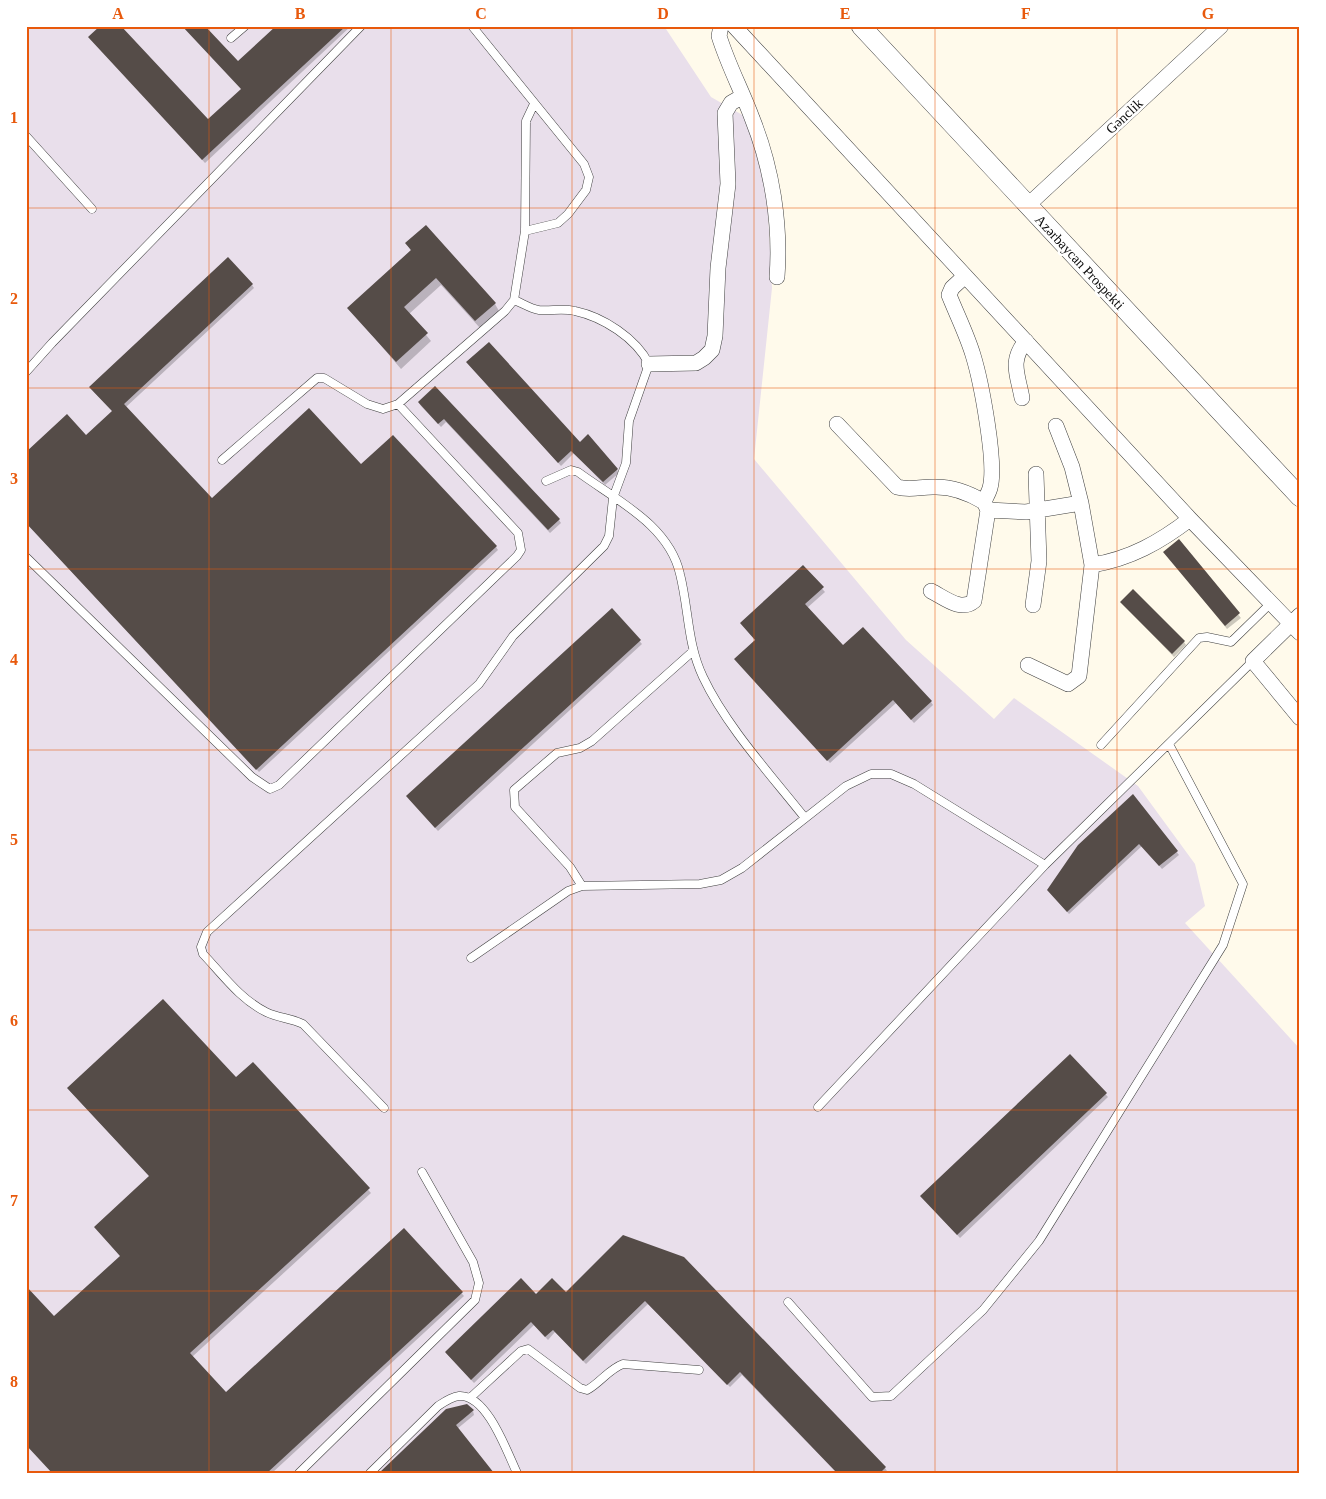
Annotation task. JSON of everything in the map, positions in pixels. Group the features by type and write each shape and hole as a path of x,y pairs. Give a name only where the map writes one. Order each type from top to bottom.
{"street":[{"path":"721,26 719,36 753,120 774,196 779,249 777,277"},
{"path":"734,26 1190,519 1271,603 1297,624 1253,661 1300,718"},
{"name":"Azərbaycan Prospekti","path":"861,26 1300,497"},
{"name":"Gənclik","path":"1027,206 1221,26"},
{"path":"649,364 696,363 712,350 715,336 718,268 728,184 725,113 732,103 742,96"},
{"path":"931,591 961,606 969,605 974,601 991,478 989,436 973,355 950,295 952,288 966,276"},
{"path":"1022,398 1015,360 1018,350 1026,341"},
{"path":"837,424 897,487 908,490 936,487 962,491 986,506 1026,512 1081,503"},
{"path":"1028,665 1068,684 1079,676 1092,565 1081,503 1072,467 1056,426"},
{"path":"1033,605 1039,561 1036,474"},
{"path":"1092,565 1106,563 1153,545 1190,519"}],"lane":[{"path":"231,38 245,26"},
{"path":"26,372 361,26"},
{"path":"472,26 584,164 590,177 586,190 568,214 558,223 526,231"},
{"path":"222,460 317,378 324,378 367,404 383,409 398,404 504,311 514,300 526,231 526,121 534,104"},
{"path":"26,136 92,209"},
{"path":"384,1108 303,1024 292,1018 268,1013 239,994 204,954 201,947 207,932 479,684 512,636 604,546 609,536 613,498 626,463 630,421 649,364 636,344 612,327 587,314 572,310 538,310 514,300"},
{"path":"26,557 252,777 270,789 279,785 517,556 521,550 518,533 398,404"},
{"path":"546,481 571,470 578,472 656,529 667,542 680,574 692,652 704,679 738,733 805,818"},
{"path":"1101,745 1199,638 1207,637 1231,642 1271,603"},
{"path":"582,886 570,867 515,807 514,790 557,753 580,748 592,741 692,652"},
{"path":"818,1107 1045,865 1253,661"},
{"path":"788,1302 872,1397 891,1396 983,1310 1039,1241 1223,945 1243,884 1170,744"},
{"path":"471,958 568,891 582,886 700,884 721,880 742,868 846,786 871,774 891,774 914,784 1045,865"},
{"path":"299,1473 475,1300 479,1283 473,1262 422,1172"},
{"path":"470,1398 521,1351 528,1349 580,1388 587,1390 598,1384 615,1367 623,1364 699,1370"},
{"path":"370,1473 438,1406 449,1399 460,1396 470,1398 484,1409 494,1425 517,1473"}],"shaded area":[{"path":"29,26 664,26 711,97 746,117 767,193 772,288 754,459 906,640 994,719 1014,698 1138,786 1195,864 1205,906 1185,923 1300,1049 1300,1473 26,1473 26,29"}],"building":[{"path":"100,26 121,26 208,119 241,89 182,26 205,26 238,61 276,26 346,26 202,160 88,37"},
{"path":"426,225 496,303 475,321 436,278 404,307 428,333 396,362 347,308 411,250 405,243"},
{"path":"228,257 253,284 124,404 212,498 309,408 361,464 393,435 497,546 256,770 26,523 26,452 67,414 86,435 112,411 89,387"},
{"path":"489,342 580,442 588,434 618,469 603,482 571,451 558,463 466,362"},
{"path":"435,386 560,519 548,530 444,419 438,424 418,402"},
{"path":"1179,539 1240,613 1225,626 1163,552"},
{"path":"803,565 824,587 805,604 843,645 863,627 932,701 911,720 893,700 827,761 734,659 755,640 740,623"},
{"path":"1133,589 1185,641 1172,654 1120,602"},
{"path":"612,608 641,640 435,828 406,796"},
{"path":"1133,794 1178,851 1159,866 1139,844 1067,912 1047,890 1078,845"},
{"path":"163,999 236,1077 253,1062 370,1188 190,1353 226,1392 404,1228 463,1292 267,1473 52,1473 26,1445 26,1286 54,1316 120,1256 94,1227 149,1176 67,1088"},
{"path":"1070,1054 1107,1093 957,1235 920,1196"},
{"path":"623,1235 684,1257 886,1467 880,1473 837,1473 740,1372 727,1385 645,1301 583,1361 553,1330 545,1337 531,1322 471,1380 445,1352 521,1278 536,1294 552,1278 566,1292"},
{"path":"467,1404 474,1410 456,1425 494,1473 379,1473 446,1409"}]}
